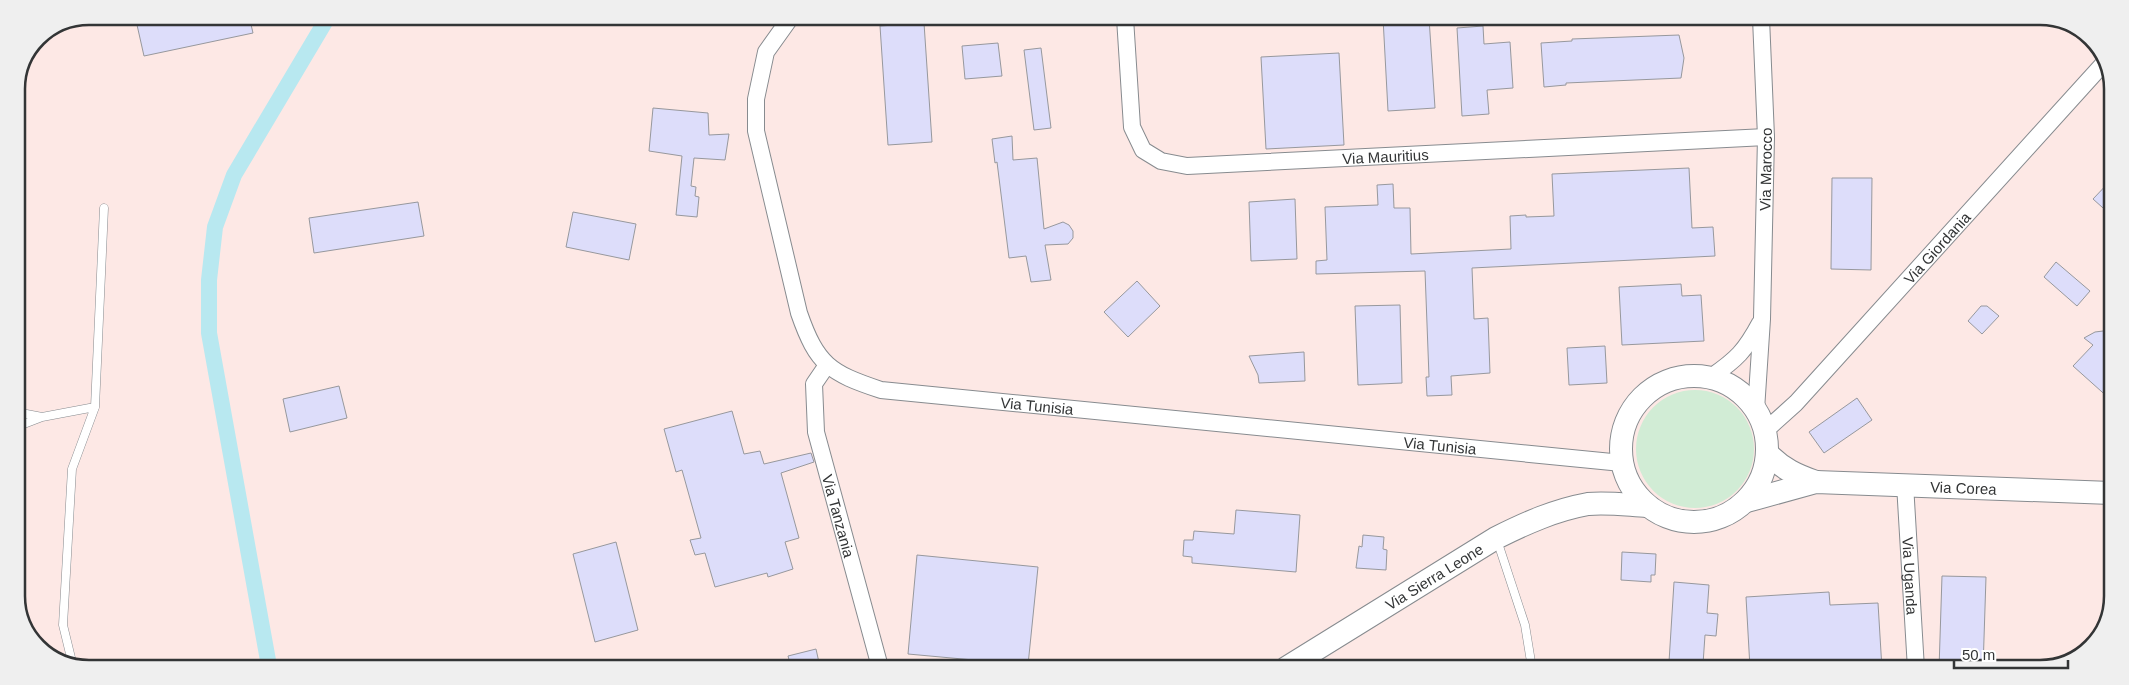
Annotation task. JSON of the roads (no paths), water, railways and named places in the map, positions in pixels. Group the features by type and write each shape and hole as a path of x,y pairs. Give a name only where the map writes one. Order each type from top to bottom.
{"street":[{"name":"Via Tunisia","path":"785,25 766,52 756,99 756,131 799,313 809,342 826,365 852,380 881,390 1624,470"},
{"name":"Via Mauritius","path":"1125,25 1132,127 1143,150 1161,161 1170,163 1188,166 1766,137"},
{"name":"Via Marocco","path":"1761,25 1766,137 1761,420"},
{"name":"Via Giordania","path":"1761,420 1796,403 2100,67"},
{"name":"Via Marocco","path":"1711,377 1734,361 1747,347 1762,319"},
{"name":"Via Tanzania","path":"826,365 814,384 816,432 878,660"},
{"path":"1688,375 1711,377 1724,381 1742,393 1761,420 1768,454 1762,479 1747,500 1723,517 1693,522 1668,518 1647,506 1635,493 1624,470 1622,434 1630,412 1647,392 1664,382 1688,375"},
{"path":"1768,454 1780,467 1792,474 1816,482"},
{"name":"Via Sierra Leone","path":"1590,504 1624,470"},
{"path":"1747,500 1816,482"},
{"name":"Via Corea","path":"1816,482 2104,493"},
{"name":"Via Uganda","path":"1905,484 1915,660"},
{"name":"Via Sierra Leone","path":"1299,660 1496,538 1528,522 1560,511 1590,504 1647,506"}],"lane":[{"path":"71,658 63,625 72,469 95,407 104,208"},
{"path":"25,424 42,417 95,407"},
{"path":"25,414 42,417"},
{"path":"1496,538 1525,625 1531,660"}],"waterway":[{"path":"268,660 209,333 209,280 215,227 234,175 323,25"}]}
